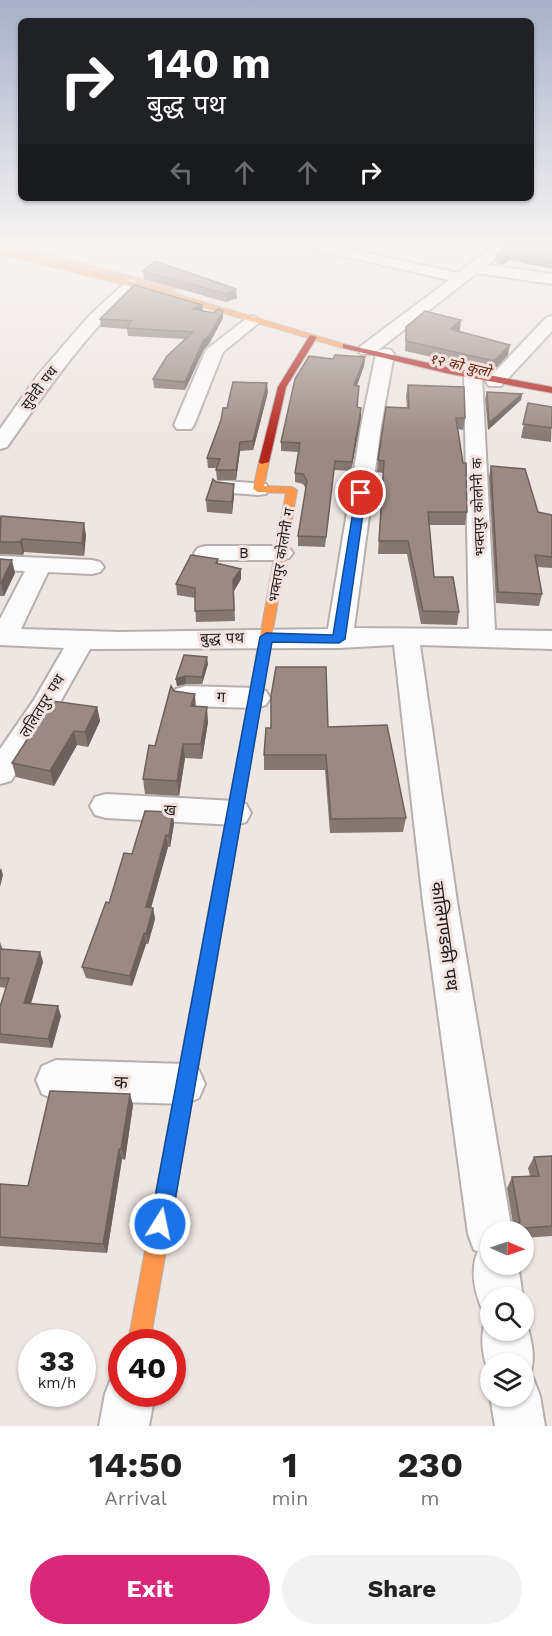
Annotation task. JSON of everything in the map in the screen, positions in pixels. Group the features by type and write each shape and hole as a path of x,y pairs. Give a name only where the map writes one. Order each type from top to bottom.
{"street":[{"name":"सुवेदी पथ","path":"0,443 35,391 101,311"},
{"path":"219,311 313,337 374,349 495,382 552,390"},
{"path":"339,639 371,426 374,349 420,311"},
{"path":"184,425 215,350 253,321"},
{"path":"495,382 552,321"},
{"path":"225,488 258,489 282,387 313,337"},
{"name":"भक्तपुर कोलोनी क","path":"473,376 482,638"},
{"name":"भक्तपुर कोलोनी ग","path":"141,1329 292,490 258,489"},
{"name":"B","path":"206,553 281,553"},
{"path":"0,563 92,567"},
{"path":"2,637 40,565"},
{"name":"बुद्ध पथ","path":"2,637 120,641 266,637 339,639 406,636 552,640"},
{"name":"कालिगण्डकी पथ","path":"406,636 440,902 488,1221"},
{"name":"ललितपुर पथ","path":"0,773 44,706 82,639"},
{"name":"ग","path":"186,696 256,698"},
{"name":"ख","path":"106,806 235,813"},
{"name":"क","path":"56,1080 185,1084"},
{"path":"124,1426 128,1407"},
{"path":"517,1407 520,1426"}],"building":[{"path":"108,311 201,311 214,313 216,311 223,311 209,336 203,341 185,382 153,379 167,356 193,332 127,328 132,321 100,319"},
{"path":"425,311 461,320 450,329 510,345 494,361 406,341 406,327"},
{"path":"335,355 365,357 354,385 359,386 357,407 361,408 352,462 335,461 326,537 298,536 307,481 303,474 295,473 300,443 281,442 295,379 309,356 333,359"},
{"path":"233,382 267,383 253,441 240,442 236,470 216,470 220,459 207,458 223,408 227,408"},
{"path":"408,385 464,387 465,418 456,418 463,463 466,463 467,512 428,512 434,577 453,577 459,612 423,611 408,541 379,541 384,461 378,460 386,407 409,408"},
{"path":"487,392 522,394 489,423"},
{"path":"528,403 552,407 552,428 523,424"},
{"path":"491,466 525,469 538,512 552,515 552,557 535,555 542,594 498,592"},
{"path":"213,479 216,482 234,484 232,502 206,500"},
{"path":"1,516 84,523 82,543 22,539 20,542 0,542"},
{"path":"191,555 218,559 216,563 241,569 233,580 234,610 195,611 195,588 176,584"},
{"path":"0,559 12,560 1,583 0,583"},
{"path":"184,655 207,657 202,677 185,676 176,679"},
{"path":"276,667 326,667 328,727 387,725 406,818 331,819 326,755 264,755 266,728 271,728 271,696"},
{"path":"171,686 174,691 195,694 191,706 207,707 201,744 183,744 177,781 143,779 149,745 155,746"},
{"path":"52,701 97,707 85,732 74,731 50,771 12,763"},
{"path":"145,811 173,812 169,836 166,835 146,907 153,908 130,976 82,967 106,902 109,903 124,853 132,854"},
{"path":"0,949 40,952 24,1003 58,1006 48,1039 0,1034 0,1007 9,978 0,978"},
{"path":"50,1091 130,1094 103,1244 0,1237 0,1184 28,1186"},
{"path":"552,1156 552,1226 534,1227 534,1221 520,1221 512,1177 539,1176 534,1157"}],"traffic: fast":[{"path":"202,994 262,659"}],"traffic: slow":[{"path":"224,311 346,346"},
{"path":"262,659 292,490 258,489 264,462"},
{"path":"141,1329 202,994"}],"traffic: jam":[{"path":"264,462 282,387 313,337"},
{"path":"346,346 446,370 552,390"}],"route":[{"path":"160,1224 266,637 339,639 361,493"}],"water label":[{"name":"१२ को कुलो","path":"460,365"}]}
